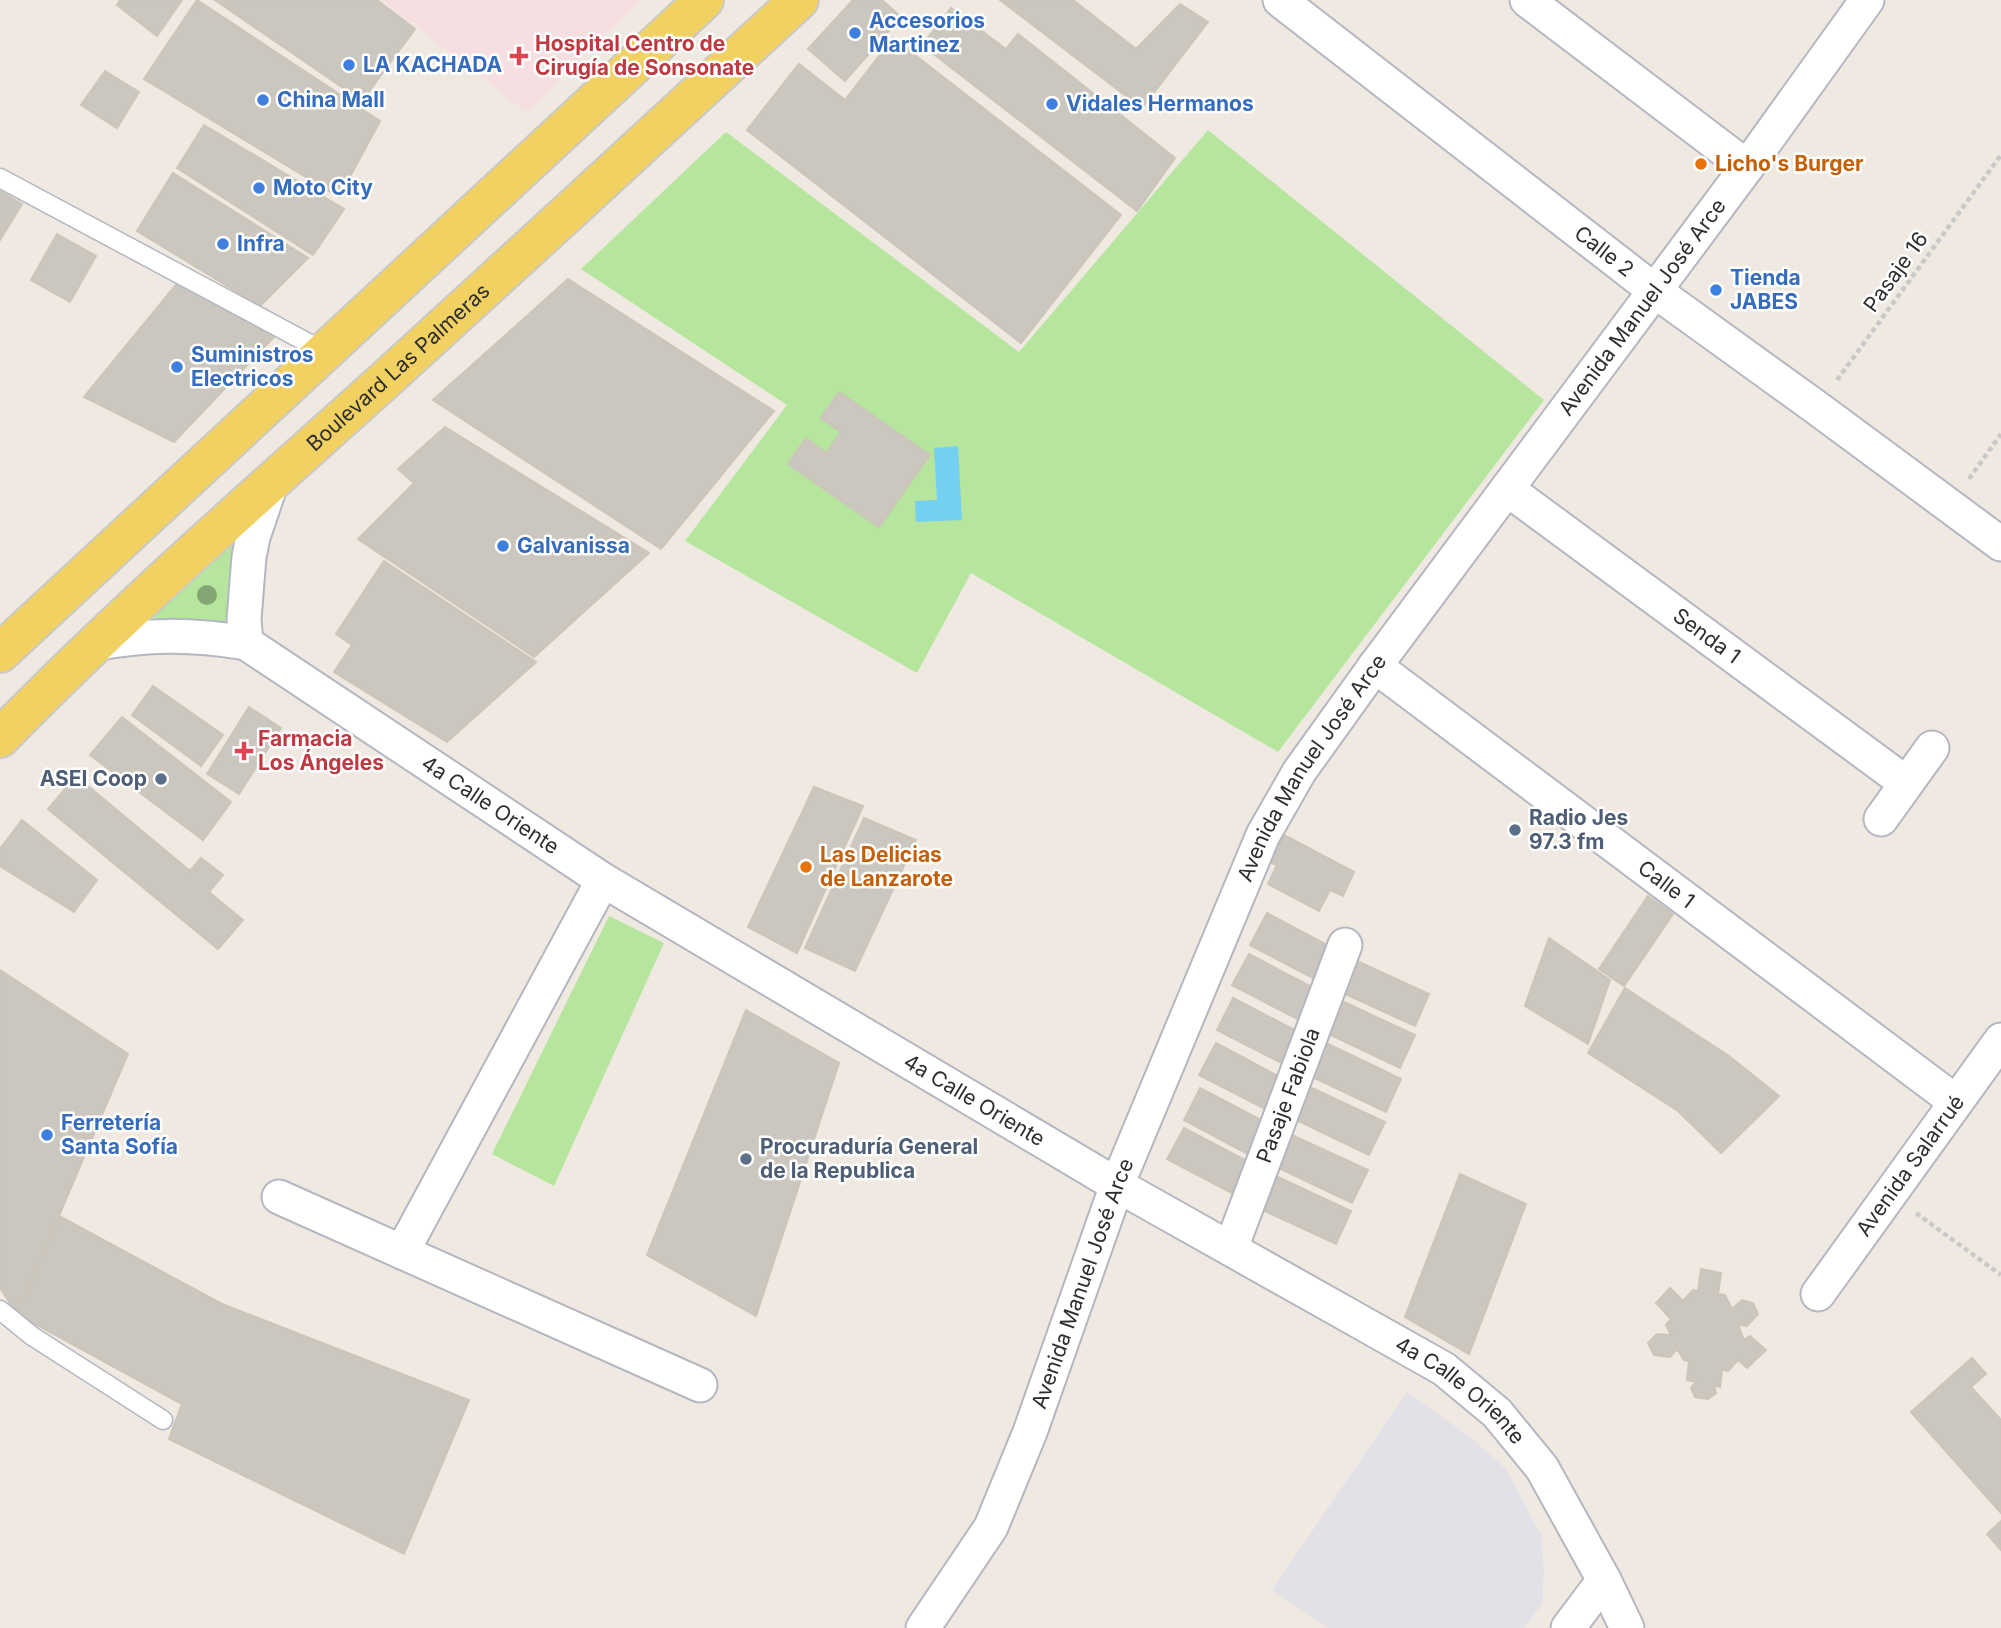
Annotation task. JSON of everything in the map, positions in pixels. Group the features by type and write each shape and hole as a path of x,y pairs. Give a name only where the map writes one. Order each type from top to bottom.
{"main road":[{"path":"0,653 704,0"},
{"name":"Boulevard Las Palmeras","path":"0,738 94,644 799,0"}],"street":[{"name":"Calle 2","path":"1280,0 1655,291 2001,544"},
{"path":"1527,0 1747,167"},
{"name":"Avenida Manuel José Arce","path":"923,1628 991,1527 1030,1432 1117,1185 1263,835 1299,772 1747,167 1857,4"},
{"path":"94,644 130,637 170,635 246,643 244,618 249,557 272,481"},
{"name":"Senda 1","path":"1507,489 1906,783"},
{"name":"4a Calle Oriente","path":"246,643 603,880 1117,1185 1444,1369 1497,1413 1542,1468 1604,1580 1627,1628"},
{"name":"Calle 1","path":"1375,666 1956,1101"},
{"path":"1881,819 1932,748"},
{"path":"402,1252 603,880"},
{"name":"Pasaje Fabiola","path":"1231,1248 1345,944"},
{"name":"Avenida Salarrué","path":"1818,1294 1956,1101 1997,1052"},
{"path":"279,1197 700,1385"},
{"path":"1567,1628 1604,1580"}],"lane":[{"path":"0,178 325,352"},
{"path":"0,1310 32,1336 163,1420"}],"path":[{"name":"Pasaje 16","path":"1817,408 2001,155"},
{"path":"1950,506 2001,434"},
{"path":"1889,1194 2001,1275"}],"shaded area":[{"name":"Hospital Centro de Cirugía de Sonsonate","path":"382,0 641,0 526,112"},
{"path":"1407,1392 1470,1437 1506,1469 1541,1535 1544,1571 1542,1604 1524,1628 1329,1628 1272,1590"}],"green space":[{"path":"1208,130 1544,400 1278,752 971,573 917,673 685,541 787,405 581,269 726,132 1019,352"},
{"path":"227,543 233,546 234,617 231,624 155,618 155,615"},
{"path":"609,916 664,943 554,1186 492,1154"}],"water":[{"path":"958,446 962,520 916,522 915,501 937,500 934,448"}],"building":[{"path":"120,0 182,0 157,36 117,5"},
{"name":"China Mall","path":"197,0 380,121 339,197 144,79"},
{"name":"LA KACHADA","path":"215,0 377,0 415,29 362,101"},
{"name":"Accesorios Martinez","path":"853,0 882,0 901,17 845,81 808,49"},
{"path":"1000,0 1073,0 1136,49 1180,4 1208,22 1142,108"},
{"name":"Vidales Hermanos","path":"951,8 1006,49 1018,34 1175,158 1137,211 922,45"},
{"path":"893,38 1121,215 1021,343 747,130 799,64 845,100"},
{"path":"105,71 139,92 117,128 81,105"},
{"name":"Moto City","path":"204,125 344,209 313,255 177,168"},
{"name":"Infra","path":"173,173 308,258 260,306 137,231"},
{"path":"0,191 22,204 0,240"},
{"path":"57,234 96,256 70,302 31,280"},
{"path":"568,279 774,411 661,549 433,400"},
{"name":"Suministros Electricos","path":"179,281 274,337 174,442 84,397"},
{"path":"839,392 930,455 879,527 788,464 806,438 826,453 841,432 821,418"},
{"name":"Galvanissa","path":"445,427 649,553 534,657 358,539 414,483 398,469"},
{"path":"384,561 536,662 447,742 334,672 352,645 336,634"},
{"path":"153,686 223,735 201,766 132,715"},
{"name":"Farmacia Los Ángeles","path":"249,707 281,728 239,794 207,774"},
{"name":"ASEI Coop","path":"122,717 231,802 203,840 90,755"},
{"path":"76,776 190,871 201,858 223,875 209,892 243,920 218,949 48,809"},
{"name":"Las Delicias de Lanzarote","path":"814,787 863,806 797,953 748,927"},
{"path":"864,818 916,840 855,971 805,948"},
{"path":"22,820 97,880 74,912 0,866 0,849"},
{"path":"1284,835 1354,872 1343,896 1330,890 1319,911 1268,884 1277,865 1269,862"},
{"path":"1648,896 1673,914 1624,986 1599,969"},
{"path":"1267,913 1340,952 1324,984 1250,945"},
{"path":"1549,938 1610,980 1588,1044 1525,1006"},
{"path":"1249,954 1323,993 1307,1024 1232,985"},
{"path":"1346,956 1429,994 1415,1026 1332,988"},
{"name":"Ferretería Santa Sofía","path":"0,970 128,1054 17,1314 0,1288"},
{"path":"1625,988 1729,1056 1779,1096 1721,1153 1678,1111 1588,1053"},
{"path":"1331,996 1415,1035 1400,1068 1316,1028"},
{"path":"1233,998 1308,1037 1291,1068 1217,1030"},
{"name":"Procuraduría General de la Republica","path":"746,1010 839,1063 756,1316 647,1255"},
{"path":"1318,1039 1401,1079 1386,1112 1302,1072"},
{"path":"1216,1043 1289,1082 1273,1113 1199,1075"},
{"path":"1301,1083 1385,1122 1369,1155 1286,1115"},
{"path":"1200,1088 1274,1127 1257,1159 1184,1120"},
{"path":"1184,1128 1258,1167 1241,1198 1167,1159"},
{"path":"1283,1131 1368,1170 1352,1203 1268,1163"},
{"path":"1267,1172 1351,1211 1336,1244 1252,1205"},
{"path":"1460,1174 1526,1204 1469,1354 1405,1317"},
{"path":"59,1216 222,1304 469,1400 404,1554 169,1439 182,1404 17,1314"},
{"path":"1701,1269 1721,1273 1718,1294 1725,1295 1732,1309 1742,1300 1753,1303 1758,1314 1747,1326 1738,1325 1744,1340 1750,1336 1766,1350 1747,1368 1738,1360 1728,1371 1722,1369 1720,1387 1714,1385 1716,1393 1708,1399 1695,1397 1691,1388 1696,1382 1687,1380 1689,1361 1684,1360 1677,1349 1670,1357 1654,1355 1648,1343 1657,1334 1671,1335 1666,1325 1671,1319 1656,1303 1670,1288 1683,1301 1693,1290 1698,1291"},
{"path":"1972,1358 1986,1374 1971,1387 2001,1420 2001,1513 1911,1412"},
{"path":"2001,1521 2001,1550 1987,1534"}],"place":[{"name":"Accesorios Martinez","path":"855,33"},
{"name":"Hospital Centro de Cirugía de Sonsonate","path":"519,56"},
{"name":"LA KACHADA","path":"349,65"},
{"name":"China Mall","path":"263,100"},
{"name":"Vidales Hermanos","path":"1052,104"},
{"name":"Licho's Burger","path":"1701,164"},
{"name":"Moto City","path":"259,188"},
{"name":"Infra","path":"223,244"},
{"name":"Tienda JABES","path":"1716,290"},
{"name":"Suministros Electricos","path":"177,367"},
{"name":"Galvanissa","path":"503,546"},
{"name":"Farmacia Los Ángeles","path":"244,751"},
{"name":"ASEI Coop","path":"161,779"},
{"name":"Radio Jes 97.3 fm","path":"1515,830"},
{"name":"Las Delicias de Lanzarote","path":"806,867"},
{"name":"Ferretería Santa Sofía","path":"47,1135"},
{"name":"Procuraduría General de la Republica","path":"746,1159"}]}
